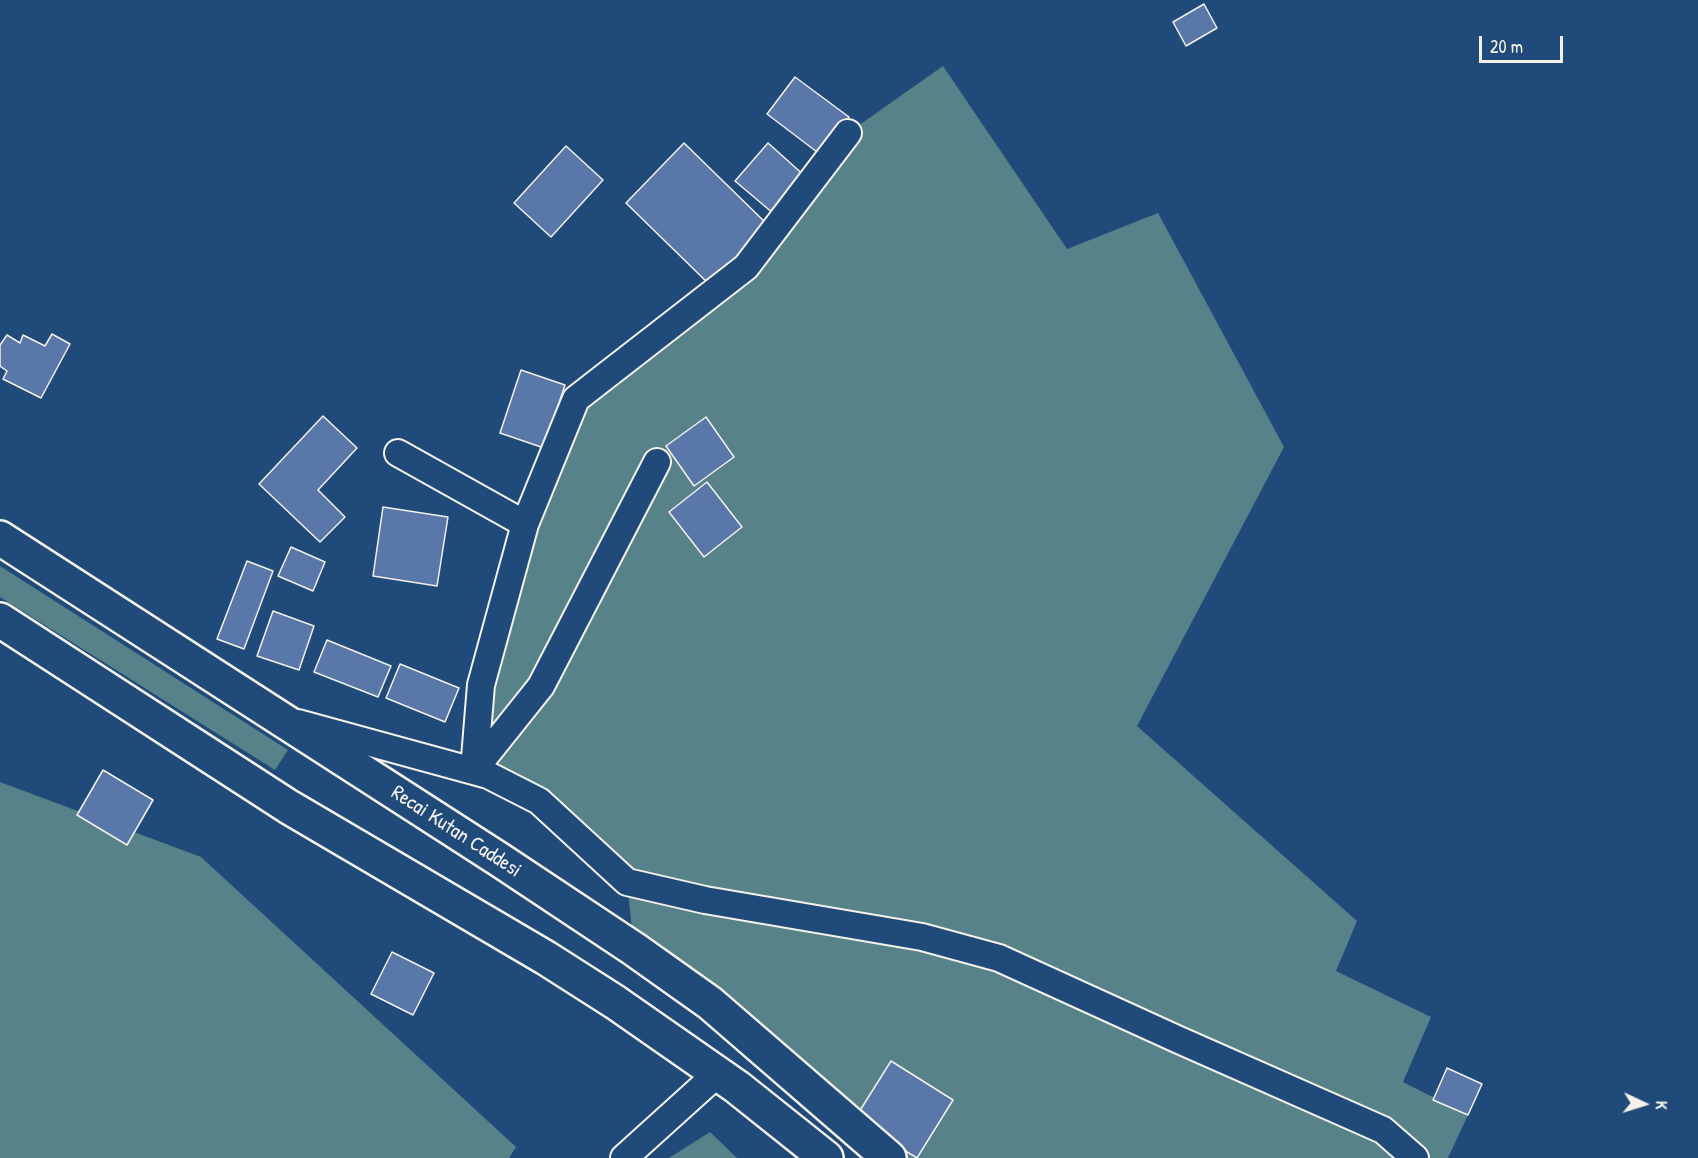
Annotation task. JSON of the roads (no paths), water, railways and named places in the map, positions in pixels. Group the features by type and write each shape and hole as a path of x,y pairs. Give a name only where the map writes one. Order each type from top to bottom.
{"main road":[{"name":"Recai Kutan Caddesi","path":"0,538 634,949 710,1004 889,1158"},
{"path":"0,620 289,807 546,958 672,1039 826,1158"}],"street":[{"path":"474,770 481,685 525,524 576,399 746,267 848,133"},
{"path":"398,453 525,524"},
{"path":"474,770 541,686 657,462"},
{"path":"280,718 488,775 539,801 627,882 705,900 922,937 999,958 1383,1130 1415,1158"},
{"path":"624,1158 718,1073"}]}
